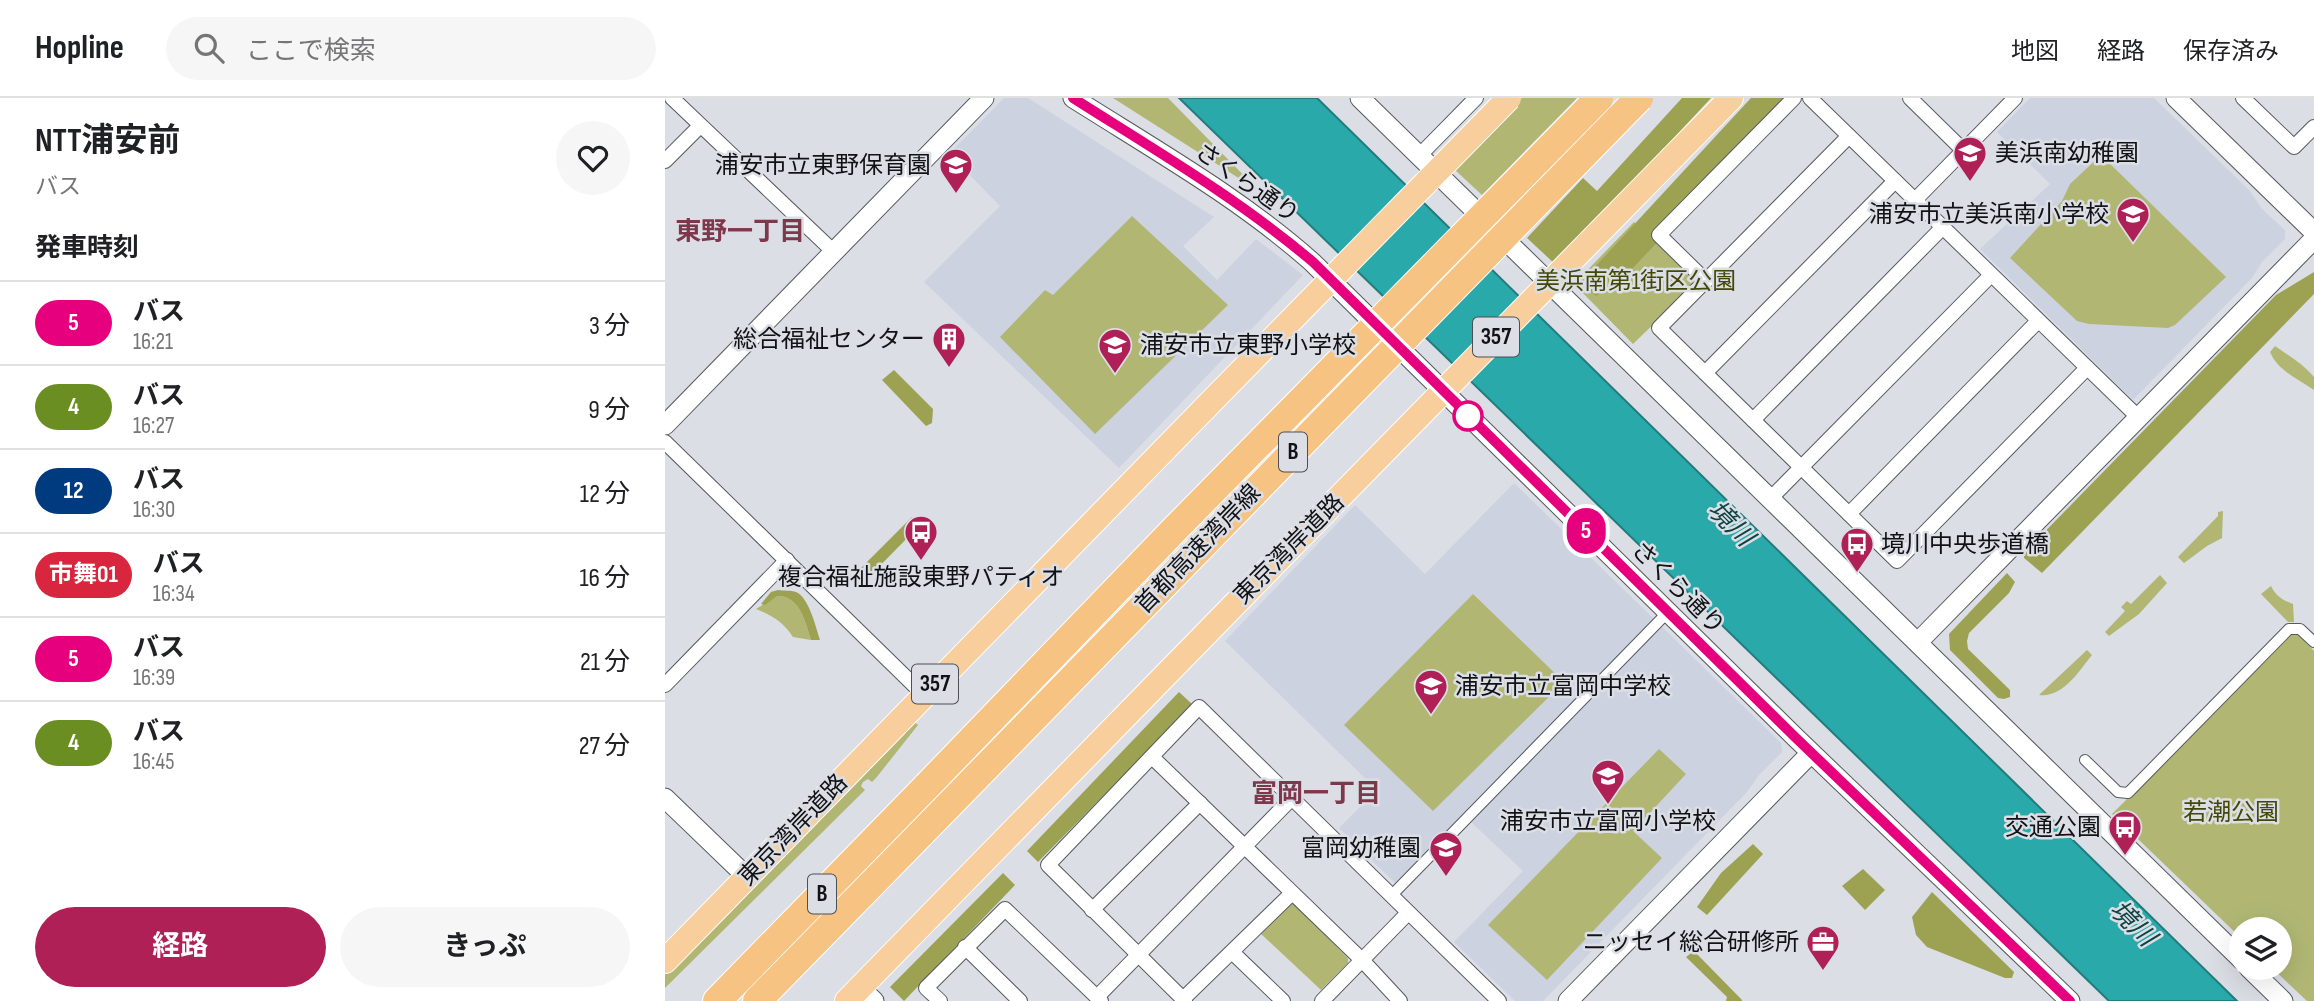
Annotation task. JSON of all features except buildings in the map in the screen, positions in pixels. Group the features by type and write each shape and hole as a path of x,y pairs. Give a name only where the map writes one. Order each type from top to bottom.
{"highway":[{"name":"東京湾岸道路","path":"665,961 1509,98"},
{"name":"首都高速湾岸線","path":"717,1001 1174,530 1599,98"},
{"name":"首都高速湾岸線","path":"757,1001 1639,98"},
{"name":"東京湾岸道路","path":"860,997 1319,518 1731,98"}],"street":[{"path":"672,98 834,252"},
{"path":"665,425 984,98"},
{"name":"さくら通り","path":"1073,98 1233,200 1291,243 1811,752 2070,1001"},
{"path":"1360,98 2229,947"},
{"path":"1419,156 1476,98"},
{"path":"1706,281 1659,235 1794,98"},
{"path":"1810,98 2139,418"},
{"path":"1910,98 1964,150"},
{"path":"2176,98 2314,232"},
{"path":"1915,200 2012,99"},
{"path":"2247,99 2294,147 2314,127"},
{"path":"665,161 700,125"},
{"path":"1849,136 1660,328 1897,561 2087,368"},
{"path":"1705,373 1895,181"},
{"path":"1753,420 1943,228"},
{"path":"1917,642 2314,239"},
{"path":"1771,498 1991,275"},
{"path":"1849,514 2038,321"},
{"path":"665,442 924,695"},
{"path":"665,685 787,560"},
{"path":"1391,896 1668,612"},
{"path":"2085,760 2118,792 2128,793 2289,629 2300,629 2314,642"},
{"path":"1292,893 1184,1000 1048,865 1199,707 1499,1001"},
{"path":"1568,1001 1811,752"},
{"path":"1152,757 1362,960 1400,1001"},
{"path":"665,798 747,877"},
{"path":"940,1001 926,988 1005,909 1099,999 1138,955 1291,799"},
{"path":"1092,910 1200,803"},
{"path":"1322,1001 1408,913"},
{"path":"965,947 1020,1001"},
{"path":"1232,952 1283,1001"},
{"path":"2261,980 2283,1001"}],"shaded area":[{"name":"浦安市立東野小学校","path":"1004,98 1028,98 1214,217 1183,246 1217,280 1256,239 1303,275 1119,468 924,282 1000,206 949,154"},
{"name":"浦安市立美浜南小学校","path":"2030,98 2154,98 2250,191 2262,209 2285,230 2285,239 2262,262 2252,278 2133,400 1980,249 2050,184 1997,132"},
{"name":"浦安市立富岡中学校","path":"1514,483 1655,620 1396,884 1339,828 1377,790 1225,641 1355,505 1425,574"},
{"name":"浦安市立富岡小学校","path":"1660,625 1781,743 1782,752 1759,775 1747,792 1543,1001 1515,1001 1454,942 1523,871 1470,821"}],"green space":[{"path":"1113,98 1168,98 1259,191"},
{"path":"1522,98 1577,98 1482,195 1454,169"},
{"path":"1682,98 1711,98 1556,265 1527,238 1583,178 1597,191"},
{"path":"1751,98 1795,98 1629,272 1596,296 1580,283"},
{"path":"2101,155 2226,277 2175,325 2168,328 2077,321 2010,258 2062,201 2070,184"},
{"path":"1132,216 1228,305 1095,434 1000,337 1045,290 1053,295"},
{"name":"美浜南第1街区公園","path":"1634,222 1694,277 1694,285 1633,344 1574,284"},
{"path":"2314,272 2314,294 2042,573 2024,558 2024,553 2276,295"},
{"path":"2275,346 2314,377 2314,390 2278,364 2270,352"},
{"path":"894,370 933,409 932,423 926,426 882,380"},
{"path":"2223,511 2222,538 2184,563 2178,557 2218,516 2218,512"},
{"path":"912,517 918,527 864,582 855,574"},
{"path":"2007,573 2015,582 2009,593 1969,633 1967,641 1968,649 2010,690 2010,697 2004,699 1998,698 1950,650 1949,634"},
{"path":"2160,575 2167,583 2139,614 2109,636 2105,632 2125,611 2121,607 2127,601 2131,604"},
{"path":"2271,586 2280,597 2293,604 2294,622 2288,622 2261,594"},
{"path":"794,591 801,595 811,613 820,640 811,640 800,611 791,600 777,596 765,605 761,604 771,592"},
{"path":"1473,594 1564,682 1433,811 1344,725"},
{"path":"777,596 785,597 796,605 804,618 811,640 793,637 777,620 756,609"},
{"name":"若潮公園","path":"2291,635 2300,636 2314,651 2314,1001 2307,1001 2285,980 2292,980 2292,917 2229,917 2229,926 2112,814"},
{"path":"2087,650 2092,655 2070,682 2056,692 2039,695"},
{"path":"1179,692 1193,705 1038,862 1027,851"},
{"path":"912,720 918,725 876,778 872,782 868,779 863,782 861,786 865,790 665,988 665,972"},
{"path":"1659,749 1686,774 1633,831 1662,858 1547,980 1488,925"},
{"path":"1753,844 1763,854 1707,915 1697,907 1721,873"},
{"path":"1863,869 1885,890 1865,910 1842,886"},
{"path":"1003,873 1015,885 904,1001 890,987"},
{"path":"1932,892 2014,972 2012,978 2005,978 1927,947 1916,935 1912,917"},
{"path":"1287,904 1294,904 1348,958 1348,963 1321,990 1260,933"},
{"path":"1694,951 1742,1001 1726,1001 1727,997 1686,957"}],"water":[{"name":"境川","path":"1179,98 1317,98 2237,1001 2109,1001"}],"bus line":[{"name":"5","path":"1073,98 1233,200 1313,262 1796,738 2070,1001"}],"place":[{"name":"美浜南幼稚園","path":"1970,183"},
{"name":"浦安市立東野保育園","path":"956,195"},
{"name":"浦安市立美浜南小学校","path":"2133,244"},
{"name":"総合福祉センター","path":"949,369"},
{"name":"浦安市立東野小学校","path":"1115,375"},
{"name":"複合福祉施設東野パティオ","path":"921,562"},
{"name":"境川中央歩道橋","path":"1857,574"},
{"name":"浦安市立富岡中学校","path":"1431,716"},
{"name":"浦安市立富岡小学校","path":"1608,806"},
{"name":"交通公園","path":"2125,857"},
{"name":"富岡幼稚園","path":"1446,878"},
{"name":"ニッセイ総合研修所","path":"1823,972"}],"district":[{"name":"東野一丁目","path":"740,232"},
{"name":"富岡一丁目","path":"1316,794"}]}
